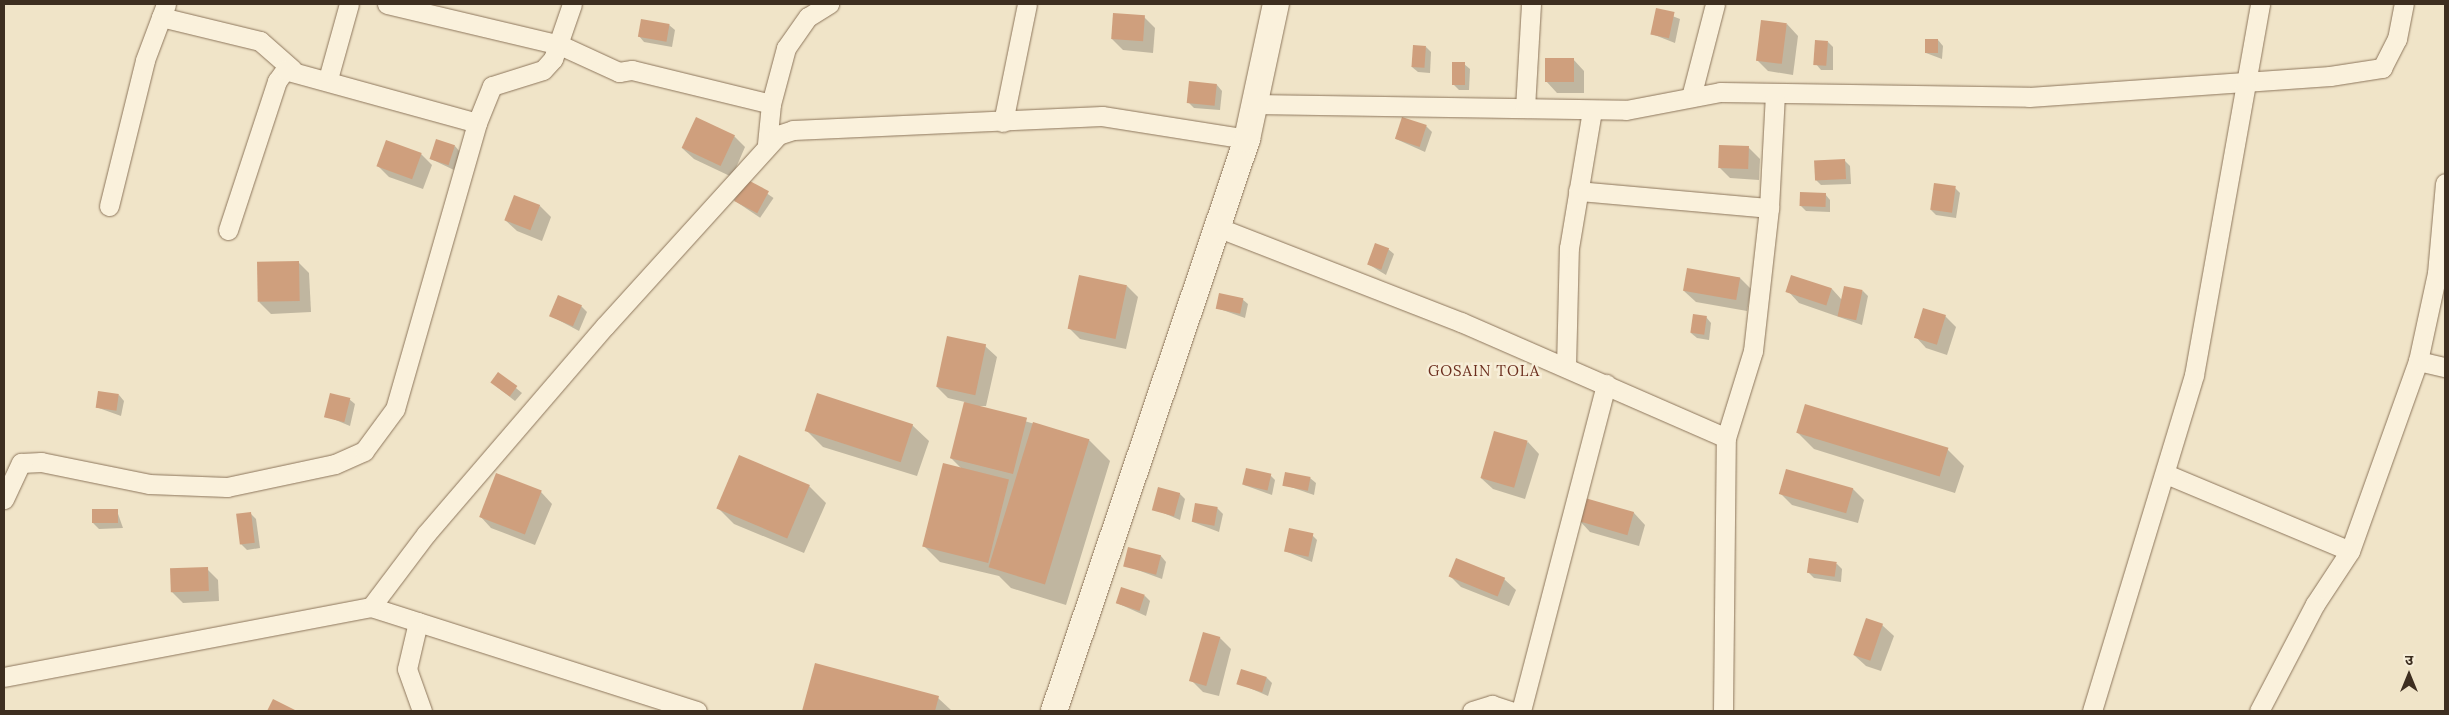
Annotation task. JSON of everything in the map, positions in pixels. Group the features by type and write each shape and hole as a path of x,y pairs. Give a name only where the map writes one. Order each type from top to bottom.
{"street":[{"path":"328,79 349,4"},
{"path":"387,4 560,45 619,72 632,70 771,104"},
{"path":"4,499 22,463 41,462 149,484 227,486 335,464 364,451 395,409 478,123 492,86 542,70 560,45 572,4"},
{"path":"767,144 771,104 786,48 796,31 829,4"},
{"path":"1003,122 1027,4"},
{"path":"1054,711 1247,139 1276,4"},
{"path":"1525,108 1531,4"},
{"path":"1691,97 1715,4"},
{"path":"2092,711 2166,474 2194,375 2249,82 2260,4"},
{"path":"1254,104 1626,110 1720,92 1775,95 2029,97 2249,82 2382,68 2398,39 2404,4"},
{"path":"109,206 145,60 163,11 260,41 292,69 478,123"},
{"path":"228,230 277,81 292,69"},
{"path":"1723,711 1726,438 1753,351 1769,208 1775,95"},
{"path":"1566,367 1569,248 1592,110"},
{"path":"371,607 426,534 767,144 793,130 1003,122 1102,116 1247,139"},
{"path":"2259,711 2315,604 2350,551 2418,361 2437,273 2445,183"},
{"path":"1578,191 1769,208"},
{"path":"1218,227 1566,367 1726,438"},
{"path":"2418,361 2445,367"},
{"path":"1521,711 1606,384"},
{"path":"2166,474 2350,551"},
{"path":"4,677 371,607 697,711"},
{"path":"418,622 407,670 422,711"},
{"path":"1472,711 1492,705 1512,711"}],"building":[{"path":"1656,8 1675,12 1669,38 1650,34"},
{"path":"1113,13 1145,15 1143,41 1111,39"},
{"path":"641,19 670,24 666,42 638,37"},
{"path":"1761,20 1787,23 1782,64 1756,61"},
{"path":"1925,39 1938,39 1938,53 1925,53"},
{"path":"1815,40 1828,41 1826,66 1813,65"},
{"path":"1413,45 1426,46 1424,68 1411,67"},
{"path":"1545,58 1574,58 1574,82 1545,82"},
{"path":"1452,62 1465,62 1465,85 1452,85"},
{"path":"1189,81 1217,84 1215,106 1187,103"},
{"path":"696,117 735,135 721,166 682,148"},
{"path":"1402,117 1427,125 1420,147 1395,139"},
{"path":"436,139 455,145 449,165 430,159"},
{"path":"386,140 422,153 412,179 376,166"},
{"path":"1719,145 1749,146 1748,169 1718,168"},
{"path":"1845,159 1846,179 1815,181 1814,161"},
{"path":"746,179 769,191 757,213 734,201"},
{"path":"1934,183 1956,186 1952,213 1930,210"},
{"path":"1800,192 1826,193 1825,207 1800,206"},
{"path":"514,195 540,205 530,230 504,220"},
{"path":"1375,243 1389,248 1381,270 1367,265"},
{"path":"299,261 300,301 258,302 257,262"},
{"path":"1687,268 1740,277 1736,300 1683,291"},
{"path":"1079,275 1127,285 1115,339 1068,329"},
{"path":"1791,275 1832,288 1826,305 1785,292"},
{"path":"1844,286 1863,290 1856,320 1838,316"},
{"path":"1219,293 1243,298 1240,314 1216,309"},
{"path":"558,295 582,305 573,326 549,316"},
{"path":"1923,308 1946,315 1937,345 1914,338"},
{"path":"1693,314 1707,316 1704,335 1690,333"},
{"path":"947,336 986,344 975,395 936,387"},
{"path":"498,372 517,386 510,397 490,383"},
{"path":"98,391 119,394 116,411 96,408"},
{"path":"330,393 350,398 344,422 324,417"},
{"path":"817,393 913,424 901,462 805,431"},
{"path":"964,402 1027,418 1013,474 950,458"},
{"path":"1805,404 1948,448 1940,477 1796,433"},
{"path":"1033,422 1089,439 1045,585 989,567"},
{"path":"1494,431 1528,441 1514,488 1480,478"},
{"path":"739,455 810,485 787,538 716,508"},
{"path":"943,463 1009,479 988,563 922,546"},
{"path":"1246,468 1271,474 1268,490 1242,485"},
{"path":"1786,469 1853,488 1846,513 1779,494"},
{"path":"1285,472 1311,477 1308,491 1282,486"},
{"path":"496,473 542,491 525,534 479,517"},
{"path":"1158,487 1180,493 1174,516 1152,510"},
{"path":"1585,498 1634,512 1627,535 1578,521"},
{"path":"1195,503 1218,507 1214,526 1192,522"},
{"path":"92,509 118,509 118,523 92,523"},
{"path":"251,512 255,543 240,545 236,514"},
{"path":"1289,528 1313,533 1308,557 1284,551"},
{"path":"1128,547 1161,555 1156,575 1123,566"},
{"path":"1456,558 1505,578 1498,596 1449,577"},
{"path":"1809,558 1837,562 1835,577 1807,573"},
{"path":"208,567 209,591 171,592 170,568"},
{"path":"1121,587 1145,595 1140,611 1116,603"},
{"path":"1866,618 1883,624 1870,661 1853,655"},
{"path":"1203,632 1220,637 1206,686 1189,681"},
{"path":"815,663 939,696 935,711 802,711"},
{"path":"1241,669 1267,677 1262,692 1236,684"},
{"path":"273,699 297,711 267,711"}],"district":[{"name":"GOSAIN TOLA","path":"1484,371"}]}
